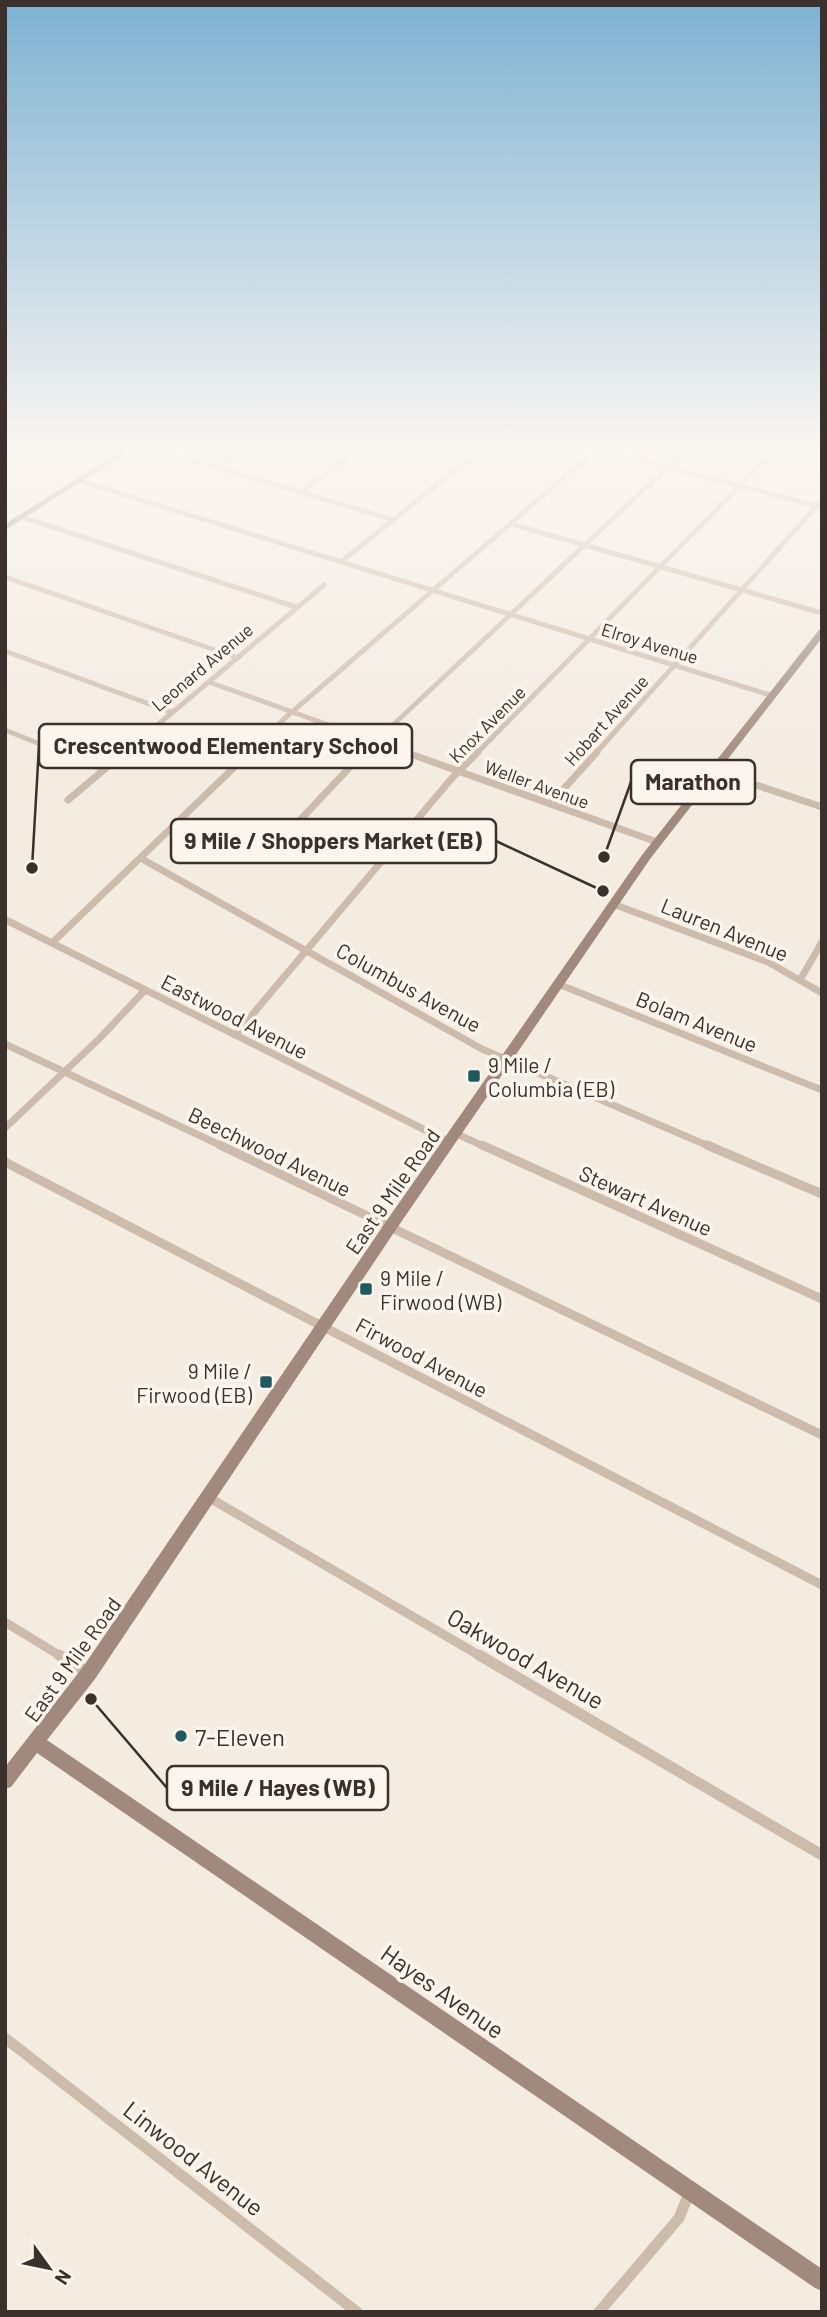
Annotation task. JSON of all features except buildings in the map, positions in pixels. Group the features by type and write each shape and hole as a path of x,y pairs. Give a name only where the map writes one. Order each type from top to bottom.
{"main road":[{"name":"East 9 Mile Road","path":"5,1781 89,1673 390,1227 657,842 822,632"},
{"name":"Hayes Avenue","path":"36,1742 822,2281"}],"street":[{"path":"144,557 296,607"},
{"name":"Elroy Avenue","path":"329,557 770,695"},
{"path":"342,561 347,557"},
{"path":"53,942 293,712 472,557"},
{"path":"287,834 374,741 569,557"},
{"path":"628,557 822,613"},
{"name":"Knox Avenue","path":"235,1035 460,771 671,557"},
{"name":"Hobart Avenue","path":"551,803 771,557"},
{"path":"5,577 238,658"},
{"name":"Leonard Avenue","path":"68,800 324,584"},
{"path":"5,651 171,712"},
{"name":"Weller Avenue","path":"209,682 657,842"},
{"path":"5,730 104,769"},
{"path":"711,770 822,807"},
{"name":"Columbus Avenue","path":"142,859 482,1049 822,1194"},
{"name":"Lauren Avenue","path":"613,904 768,962 822,993"},
{"name":"Eastwood Avenue","path":"6,920 235,1035 452,1138"},
{"path":"800,981 822,942"},
{"name":"Bolam Avenue","path":"558,984 822,1090"},
{"path":"5,1128 100,1038 145,990"},
{"name":"Beechwood Avenue","path":"5,1044 822,1435"},
{"name":"Stewart Avenue","path":"452,1138 822,1299"},
{"name":"Firwood Avenue","path":"5,1162 822,1585"},
{"name":"Oakwood Avenue","path":"208,1497 822,1854"},
{"path":"5,1622 89,1673"},
{"name":"Linwood Avenue","path":"5,2038 357,2312"},
{"path":"599,2312 679,2218 691,2191"}],"place":[{"name":"Marathon","path":"604,857"},
{"name":"Crescentwood Elementary School","path":"32,868"},
{"name":"9 Mile / Shoppers Market (EB)","path":"603,891"},
{"name":"9 Mile / Columbia (EB)","path":"474,1076"},
{"name":"9 Mile / Firwood (WB)","path":"366,1289"},
{"name":"9 Mile / Firwood (EB)","path":"266,1382"},
{"name":"9 Mile / Hayes (WB)","path":"91,1699"},
{"name":"7-Eleven","path":"181,1736"}]}
